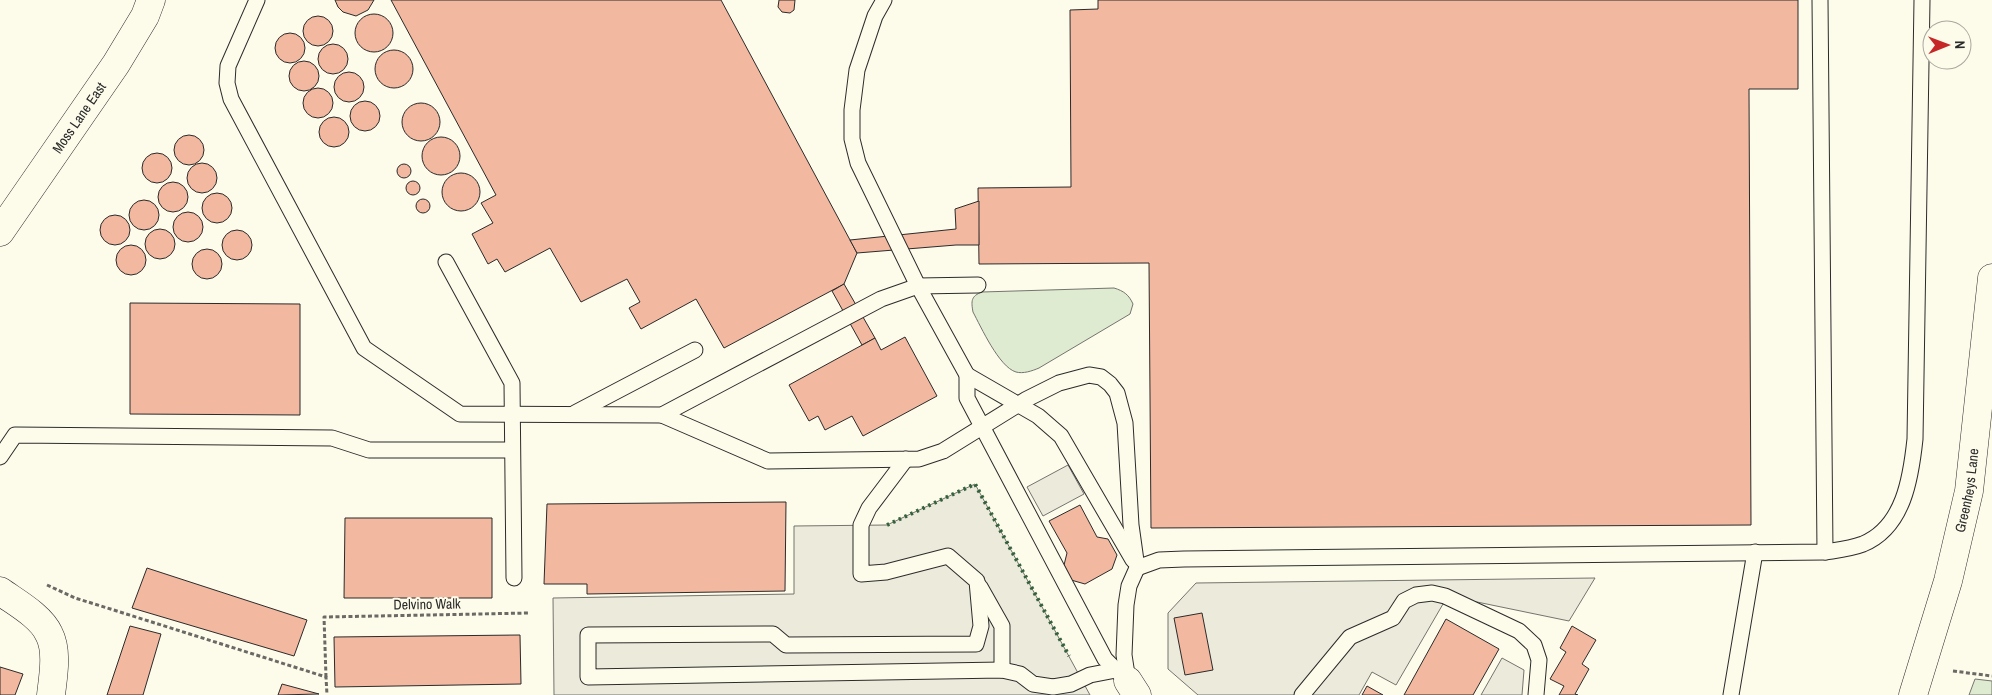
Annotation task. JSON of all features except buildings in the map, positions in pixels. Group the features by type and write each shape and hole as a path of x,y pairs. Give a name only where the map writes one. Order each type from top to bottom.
{"street":[{"name":"Moss Lane East","path":"0,232 116,64 145,16 151,0"},
{"name":"Greenheys Lane","path":"1913,695 1956,551 1969,491 1992,278"},
{"path":"0,591 32,614 49,633 54,657 51,694"}],"lane":[{"path":"257,0 228,66 227,83 231,99 364,348 460,414 662,415 768,460 919,459 943,451 1043,390 1073,378 1089,375 1101,377 1110,384 1117,393 1125,423 1131,525 1137,568 1129,586 1126,605 1124,655 1127,682"},
{"path":"884,0 875,16 857,70 853,103 852,139 858,163 918,286 967,375 1038,416 1061,436 1137,568"},
{"path":"1820,0 1825,552"},
{"path":"1137,568 1159,560 1184,559 1825,552 1849,549 1864,544 1878,534 1892,520 1904,498 1911,476 1916,438 1922,0"},
{"path":"446,262 512,383 514,578"},
{"path":"662,415 881,299 918,286 978,285"},
{"path":"572,415 695,350"},
{"path":"967,375 966,398 1105,659 1127,682"},
{"path":"0,457 15,435 332,438 369,450 512,450"},
{"path":"906,459 869,508 860,525 861,574 886,572 948,556 977,581 1002,626 1002,670"},
{"path":"1731,695 1755,552"},
{"path":"977,581 981,626 976,644 786,645 772,634 588,635 588,677 1002,670 1020,674 1034,684 1053,687 1071,684 1090,675 1127,682"},
{"path":"1302,695 1350,637 1393,618 1404,601 1416,595 1432,593 1446,596 1519,631 1534,645 1539,660 1536,695"}],"path":[{"path":"42,582 75,598 326,677 326,695"},
{"name":"Delvino Walk","path":"326,677 324,617 530,613"},
{"path":"1923,665 1992,676"}],"green space":[{"path":"1114,288 1126,294 1133,304 1130,314 1039,368 1019,373 1010,369 997,355 972,308 974,297 982,292"},
{"path":"1975,679 1992,681 1992,695 1969,695"}],"shaded area":[{"path":"1068,465 1084,494 1043,516 1027,487"},
{"path":"975,484 1090,695 554,695 553,598 794,594 794,526 887,525"},
{"path":"1595,578 1569,621 1477,602 1443,604 1396,685 1372,672 1359,695 1198,695 1168,669 1168,613 1196,583"},
{"path":"1502,658 1524,670 1522,695 1481,695"}],"hedge":[{"path":"887,525 975,484 1069,656"}]}
